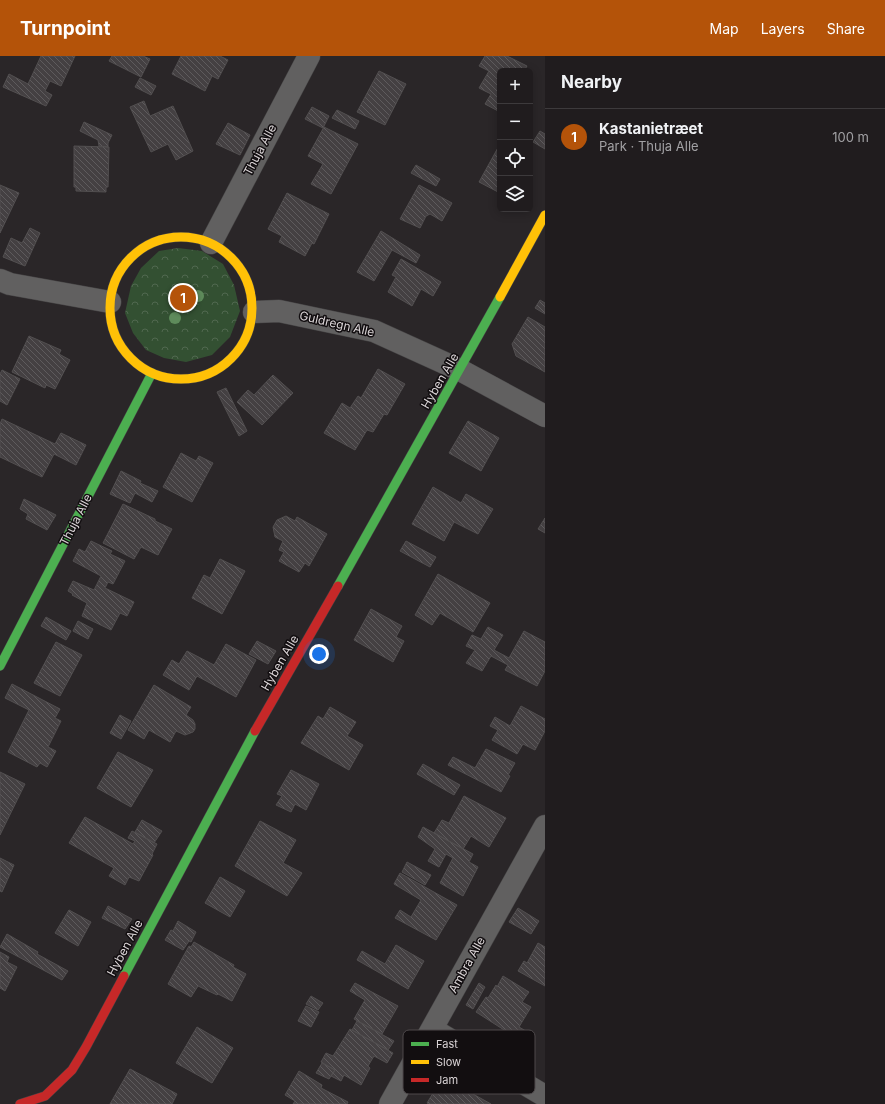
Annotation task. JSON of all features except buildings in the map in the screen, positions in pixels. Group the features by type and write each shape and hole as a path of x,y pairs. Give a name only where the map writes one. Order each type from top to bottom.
{"street":[{"name":"Thuja Alle","path":"211,243 309,56"},
{"name":"Hyben Alle","path":"20,1104 45,1100 72,1070 86,1047 234,769 460,370 545,215"},
{"path":"189,237 211,243 230,256 244,274 252,296 254,312 246,339 234,357 218,370 198,378 176,380 152,374 136,364 120,346 112,325 110,302 116,280 128,261 145,246 167,238 189,237"},
{"path":"0,280 10,284 110,302"},
{"name":"Guldregn Alle","path":"254,312 279,311 374,331 460,370 545,416"},
{"name":"Thuja Alle","path":"0,666 152,374"},
{"name":"Ambra Alle","path":"432,1029 545,826"},
{"name":"Ambra Alle","path":"390,1104 403,1081"},
{"path":"535,1090 545,1096"}],"green space":[{"path":"178,248 202,251 223,264 234,285 240,311 230,337 212,355 186,362 164,358 146,350 133,333 125,313 131,286 141,268 159,251"}],"traffic: fast":[{"path":"338,586 500,297"},
{"path":"0,666 152,373"},
{"path":"124,976 255,731"}],"traffic: slow":[{"path":"500,297 545,215"},
{"path":"174,237 188,237 215,245 236,263 247,281 251,294 252,308 251,322 244,342 226,363 215,371 202,376 188,379 174,379 147,371 126,353 118,342 113,329 110,315 110,301 118,274 136,253 147,245 160,240 174,237"}],"traffic: jam":[{"path":"255,731 338,586"},
{"path":"20,1104 45,1096 72,1070 124,976"}],"place":[{"name":"Kastanietræet","path":"183,298"}]}
